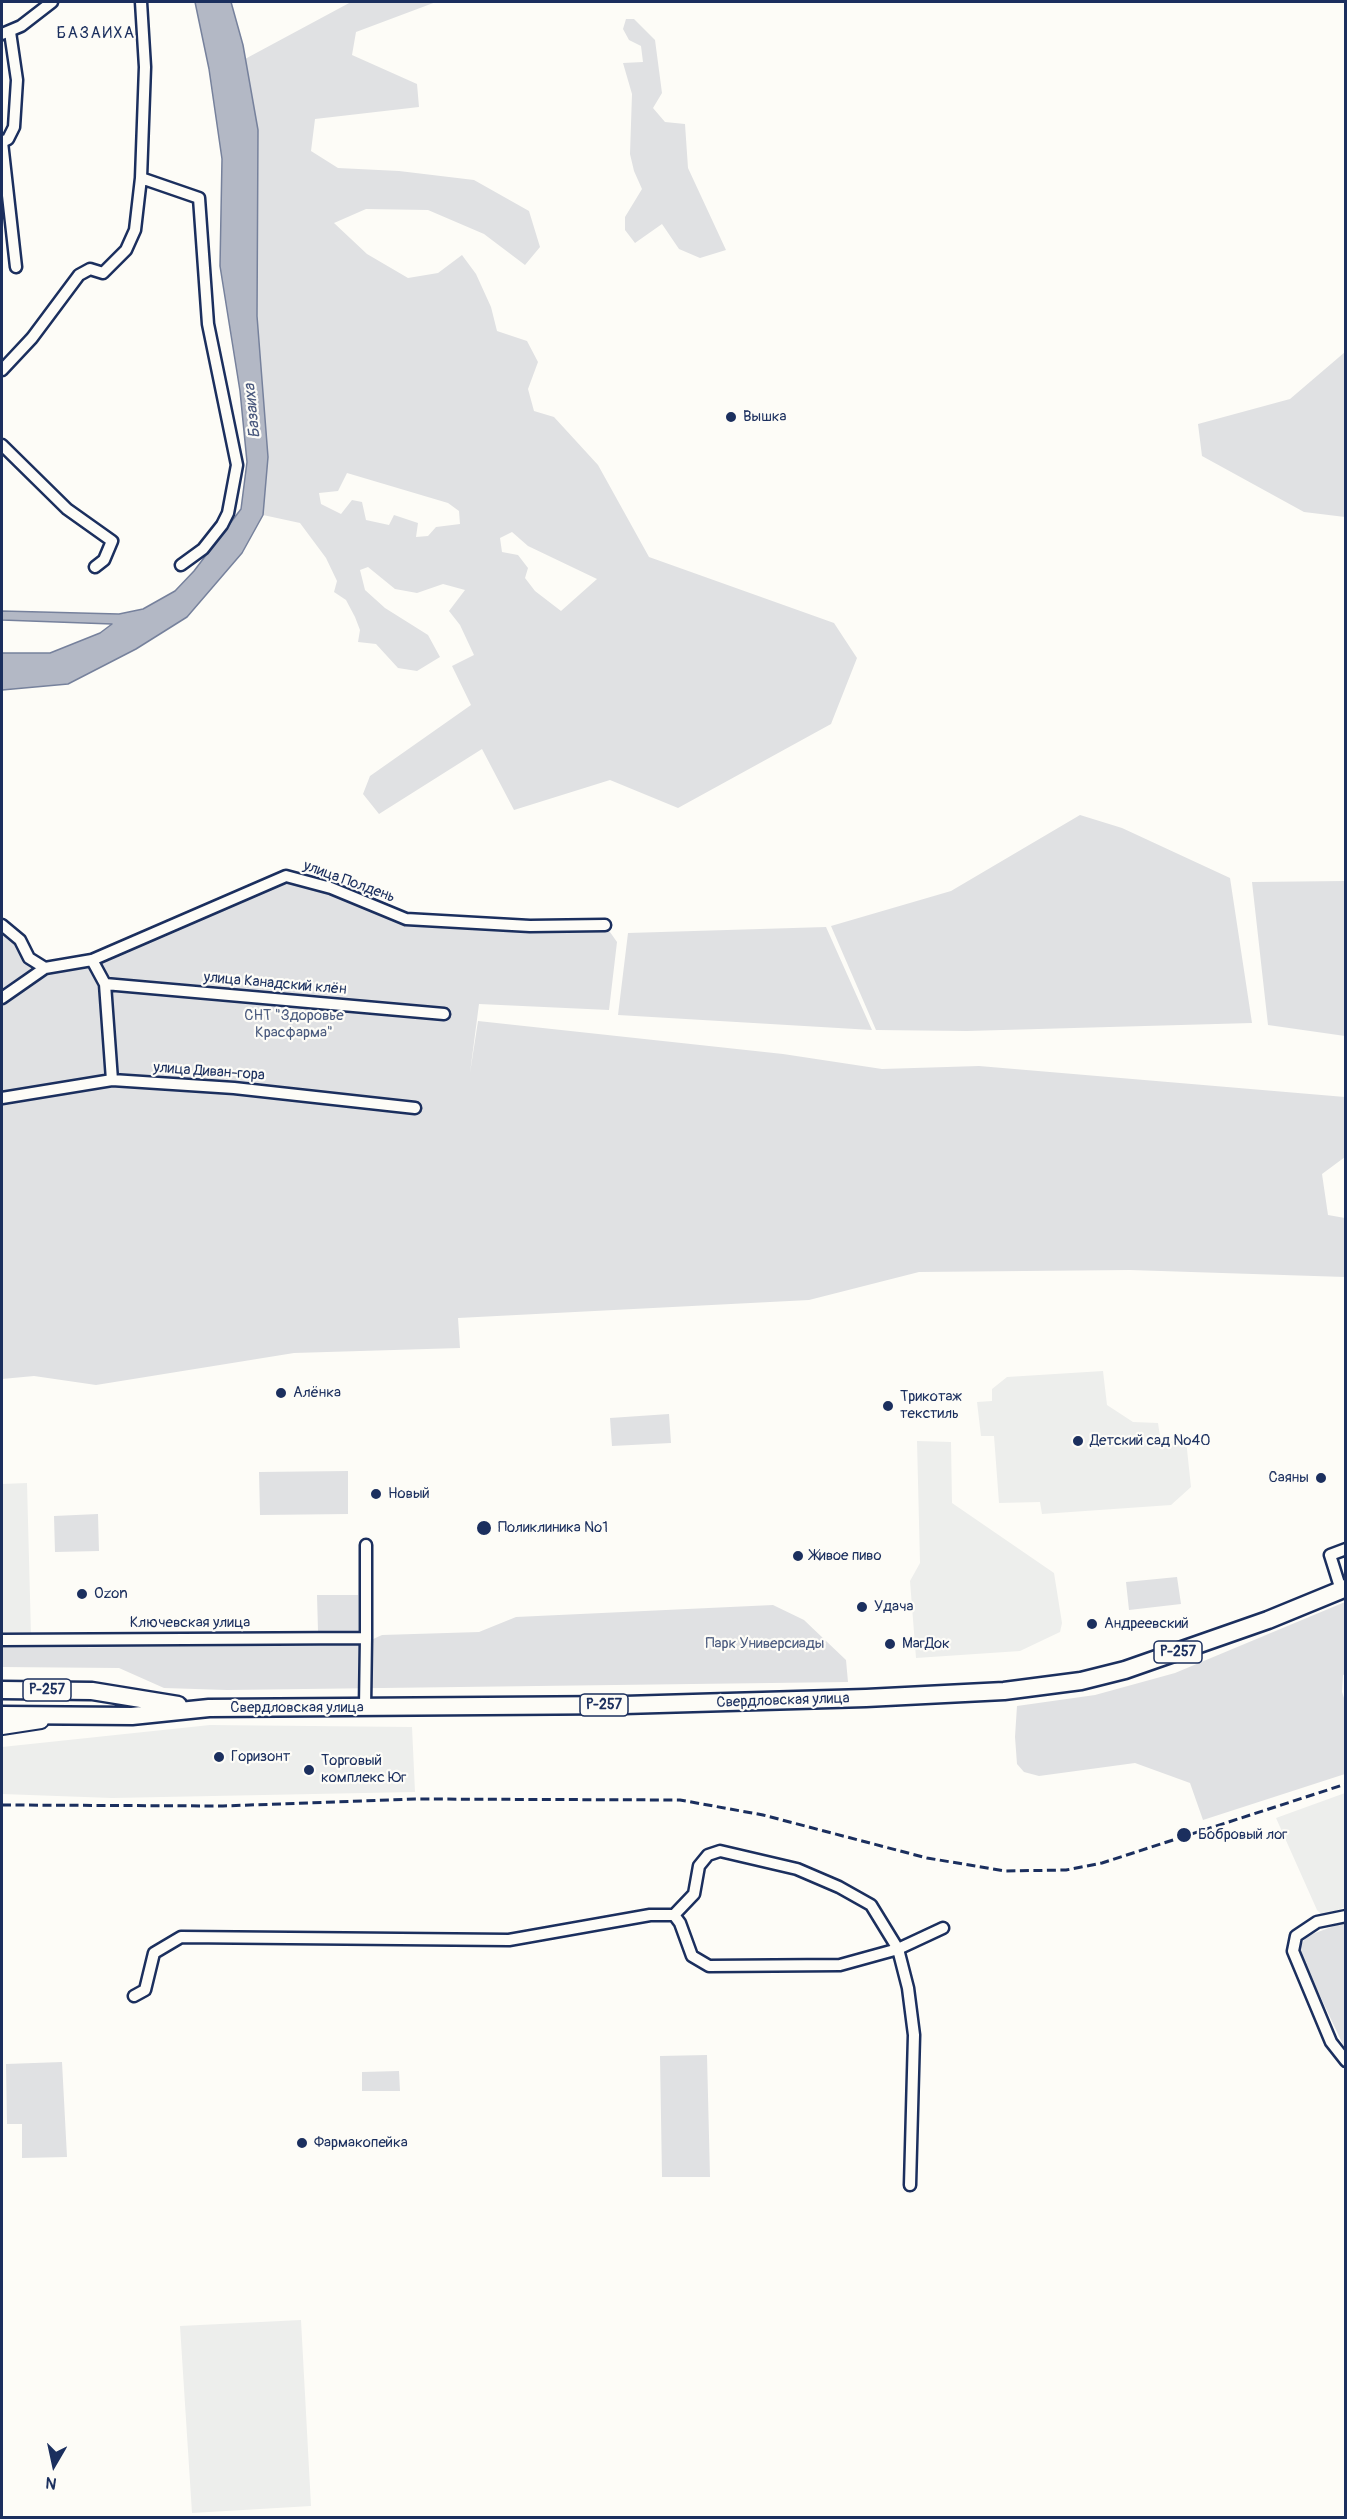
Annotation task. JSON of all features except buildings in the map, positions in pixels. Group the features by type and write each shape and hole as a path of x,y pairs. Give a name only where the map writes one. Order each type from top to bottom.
{"highway":[{"name":"Свердловская улица","path":"2,1715 132,1716 203,1709 624,1705 1004,1691 1081,1681 1125,1670 1268,1620 1343,1589"},
{"name":"Свердловская улица","path":"2,1690 92,1691 203,1709"}],"main road":[{"path":"2,1726 81,1715"}],"street":[{"path":"16,267 2,142 8,139 14,128 17,80 6,33 34,17 52,2"},
{"path":"2,370 32,338 79,275 90,269 104,273 126,250 135,230 141,178 145,67 141,2"},
{"path":"141,178 199,198 208,324 237,465 228,513 222,525 203,549 181,565"},
{"path":"2,445 67,509 112,541 104,560 95,567"},
{"name":"улица Полдень","path":"2,998 45,968 92,960 286,876 331,888 406,919 530,926 605,925"},
{"path":"2,926 20,940 29,958 45,968"},
{"path":"92,960 105,984 112,1080"},
{"name":"улица Канадский клён","path":"105,984 444,1014"},
{"name":"улица Диван-гора","path":"2,1098 112,1080 234,1088 415,1108"},
{"path":"365,1707 366,1545"},
{"path":"1343,1589 1330,1555 1346,1549"},
{"name":"Ключевская улица","path":"2,1640 367,1633"},
{"path":"134,1996 145,1990 154,1953 182,1937 508,1940 650,1915 674,1915 694,1894 699,1866 708,1856 720,1851 797,1869 839,1887 871,1905 898,1949 908,1988 914,2035 910,2185"},
{"path":"674,1915 680,1923 692,1956 709,1966 840,1965 898,1949 943,1928"},
{"path":"1346,1916 1317,1922 1296,1936 1293,1951 1331,2042 1346,2061"}],"shaded area":[{"name":"Детский сад №40","path":"1103,1371 1107,1405 1133,1422 1158,1423 1161,1443 1186,1440 1191,1487 1171,1505 1042,1514 1040,1502 999,1503 994,1436 981,1436 977,1402 992,1401 992,1389 1007,1377"},
{"path":"917,1441 951,1442 952,1503 1054,1573 1062,1623 1060,1632 1020,1651 916,1658 910,1581 920,1563"},
{"path":"27,1483 31,1635 2,1635 2,1484"},
{"path":"210,1725 412,1727 415,1792 112,1798 2,1794 2,1747"},
{"path":"1345,1793 1345,1907 1323,1916 1317,1910 1276,1818"},
{"path":"301,2320 311,2506 192,2513 180,2326"}],"green space":[{"path":"351,2 436,2 356,32 352,55 417,84 419,107 315,119 311,151 338,168 399,171 474,180 529,211 540,247 525,265 484,234 428,210 366,209 334,223 367,254 408,278 438,273 462,255 476,274 491,307 497,331 527,341 538,362 528,389 534,411 554,417 598,465 649,557 834,623 857,658 831,724 678,808 610,780 514,810 482,749 379,814 363,794 370,776 471,705 452,666 474,655 460,625 449,611 465,590 443,584 417,593 395,589 368,567 360,570 365,590 385,608 428,635 440,657 417,671 398,668 376,644 358,642 360,630 355,617 346,600 334,592 337,581 326,558 300,523 263,515 268,457 257,316 258,130 245,59","holes":["347,473 448,503 459,511 460,524 436,527 428,536 416,537 418,523 394,515 389,525 366,520 362,502 352,500 341,514 321,504 319,493 338,491","512,532 528,546 597,579 561,611 535,591 525,578 528,568 518,555 502,552 500,538"]},
{"path":"626,19 634,19 655,40 662,93 653,108 665,122 685,124 688,168 726,250 700,258 679,249 662,224 635,243 625,230 625,217 642,189 630,154 632,94 623,63 643,62 641,46 629,40 623,29"},
{"path":"1345,352 1345,517 1304,512 1202,456 1198,424 1290,399"},
{"path":"1080,815 1122,828 1230,878 1252,1023 967,1031 876,1030 831,926 951,891"},
{"name":"СНТ \"Здоровье Красфарма\"","path":"286,876 406,919 605,925 617,942 609,1010 479,1004 470,1073 478,1021 783,1054 882,1069 979,1066 1345,1097 1345,1157 1322,1174 1328,1215 1345,1218 1345,1277 1130,1270 919,1272 809,1300 458,1318 460,1348 294,1353 96,1385 34,1376 2,1379 2,925 29,958 45,968 92,960"},
{"path":"1345,881 1345,1036 1268,1025 1252,882"},
{"path":"826,927 872,1030 618,1015 628,933"},
{"path":"669,1414 671,1443 612,1446 610,1418"},
{"path":"348,1471 348,1514 260,1515 259,1472"},
{"path":"98,1514 99,1551 55,1552 54,1516"},
{"path":"1177,1577 1181,1604 1129,1610 1126,1582"},
{"path":"317,1595 358,1595 358,1631 318,1631"},
{"path":"1345,1602 1346,1674 1343,1675 1342,1692 1346,1704 1345,1774 1203,1820 1190,1783 1135,1763 1039,1776 1024,1772 1017,1764 1015,1737 1017,1706 1095,1695 1175,1673"},
{"name":"Парк Универсиады","path":"773,1605 804,1620 846,1660 848,1682 227,1690 164,1688 119,1668 2,1667 2,1648 360,1645 382,1635 479,1632 516,1617"},
{"path":"1345,1922 1345,2049 1298,1949 1307,1936"},
{"path":"707,2055 710,2177 662,2177 660,2056"},
{"path":"62,2062 67,2157 22,2158 22,2124 7,2124 6,2064"},
{"path":"399,2071 400,2091 362,2091 362,2072"}],"water":[{"name":"Базаиха","path":"195,2 231,2 243,45 258,130 257,316 268,457 263,515 242,553 187,617 136,649 68,684 2,690 2,653 50,653 100,633 112,624 2,620 2,611 119,614 143,609 175,591 194,571 241,509 247,462 240,391 220,266 222,159 209,69"}],"railway":[{"path":"2,1805 223,1806 415,1799 680,1800 763,1815 927,1858 1005,1871 1066,1870 1102,1863 1346,1784"}],"place":[{"name":"Вышка","path":"731,417"},
{"name":"Алёнка","path":"281,1393"},
{"name":"Трикотаж текстиль","path":"888,1406"},
{"name":"Детский сад №40","path":"1078,1441"},
{"name":"Саяны","path":"1321,1478"},
{"name":"Новый","path":"376,1494"},
{"name":"Поликлиника №1","path":"484,1528"},
{"name":"Живое пиво","path":"798,1556"},
{"name":"Ozon","path":"82,1594"},
{"name":"Удача","path":"862,1607"},
{"name":"Андреевский","path":"1092,1624"},
{"name":"МагДок","path":"890,1644"},
{"name":"Горизонт","path":"219,1757"},
{"name":"Торговый комплекс Юг","path":"309,1770"},
{"name":"Бобровый лог","path":"1184,1835"},
{"name":"Фармакопейка","path":"302,2143"}],"district":[{"name":"БАЗАИХА","path":"96,34"}]}
